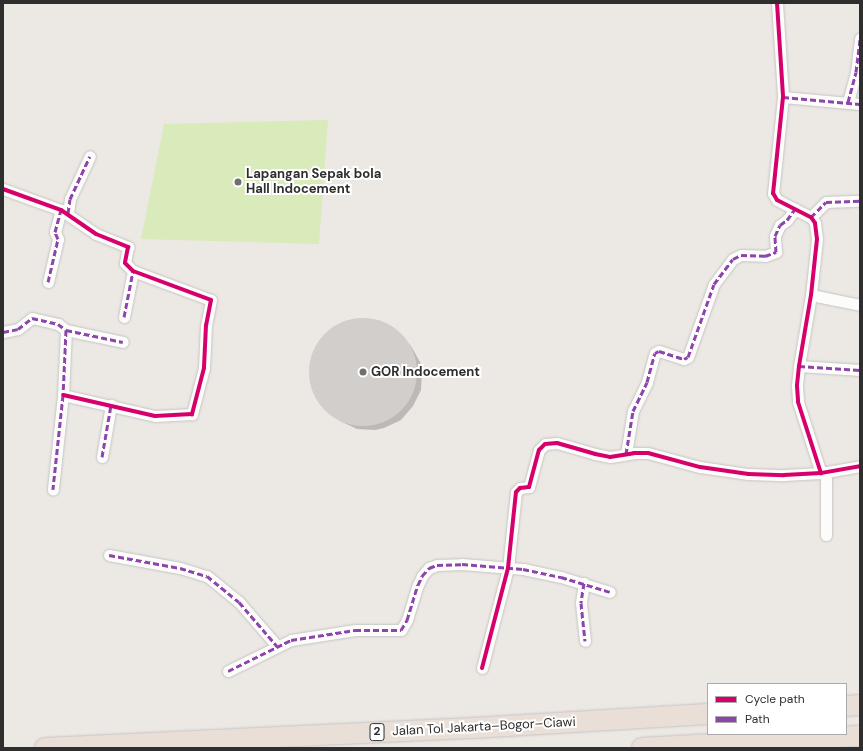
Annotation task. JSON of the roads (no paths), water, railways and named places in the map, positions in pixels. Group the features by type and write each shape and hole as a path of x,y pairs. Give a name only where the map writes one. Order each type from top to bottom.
{"highway":[{"path":"847,706 860,705"},
{"name":"Jalan Tol Jakarta–Bogor–Ciawi","path":"45,748 481,727 707,714"},
{"path":"642,748 860,736"}],"street":[{"path":"777,3 784,97 773,190 777,200 811,217 815,224 817,239 811,295 797,386 798,402 823,473 826,535"},
{"path":"848,102 856,72 860,38"},
{"path":"784,97 860,104"},
{"path":"48,282 58,239 55,232 90,156"},
{"path":"3,189 64,212 96,234 128,247 125,262 133,271 211,300 206,325 204,368 194,412 191,415 155,416 63,395"},
{"path":"811,217 826,202 860,201"},
{"path":"626,454 633,411 647,382 655,353 658,351 684,359 688,357 714,284 733,259 741,255 765,256 776,252 776,236 780,225 795,208"},
{"path":"124,317 133,271"},
{"path":"811,295 860,305"},
{"path":"3,332 18,330 32,318 58,324 66,330 123,342"},
{"path":"53,489 63,395 66,330"},
{"path":"800,366 860,370"},
{"path":"102,457 111,405"},
{"path":"482,668 508,568 516,492 520,488 529,487 539,450 543,445 547,443 556,443 610,457 626,454 648,453 700,467 748,474 784,475 823,473 860,466"},
{"path":"109,555 180,568 207,576 239,602 277,646"},
{"path":"228,671 291,640 355,630 399,632 405,625 422,576 429,568 437,565 462,564 544,573 584,583 610,592"},
{"path":"584,583 581,603 585,641"}],"place":[{"name":"Lapangan Sepak bola Hall Indocement","path":"238,182"},
{"name":"GOR Indocement","path":"363,372"}]}
